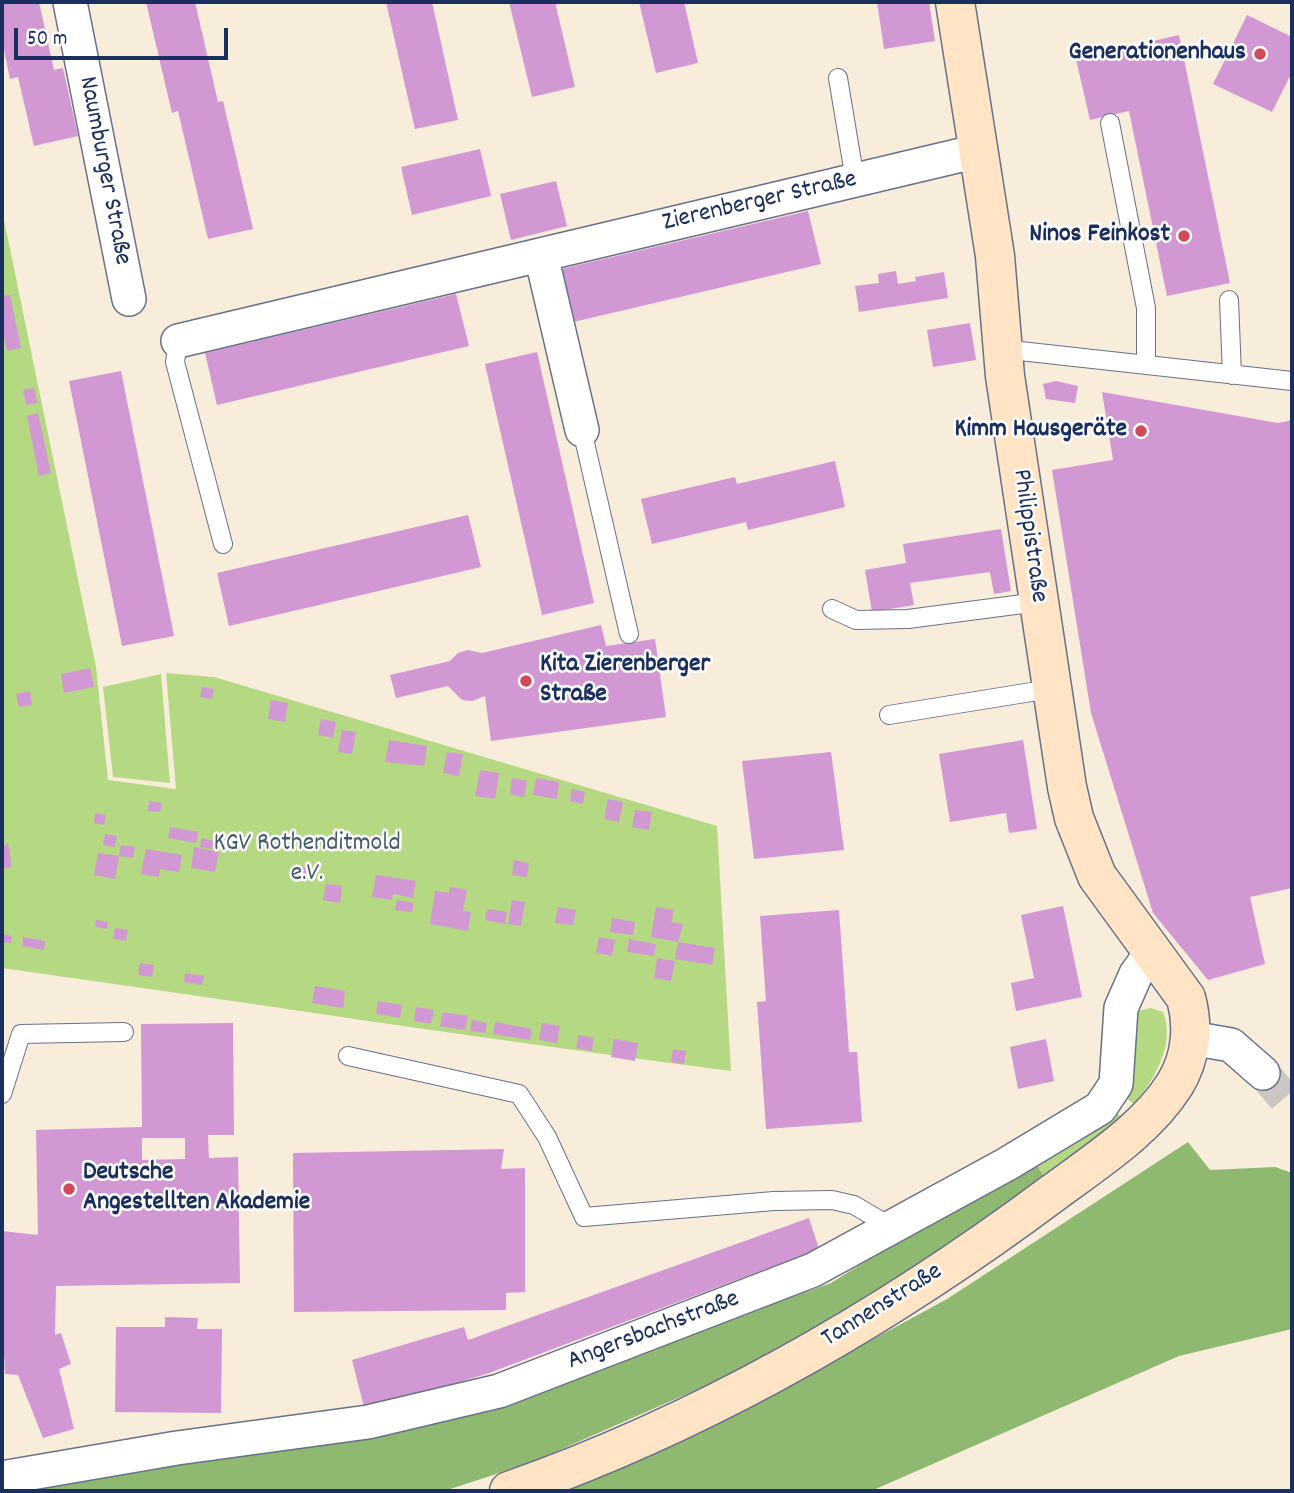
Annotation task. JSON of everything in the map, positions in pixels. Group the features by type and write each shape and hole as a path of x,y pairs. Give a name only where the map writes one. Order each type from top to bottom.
{"street":[{"name":"Naumburger Straße","path":"70,2 129,299"},
{"name":"Philippistraße","path":"956,2 995,256 1002,349 1050,689 1067,787 1087,853 1110,897 1186,998 1191,1017 1191,1038"},
{"name":"Zierenberger Straße","path":"178,341 978,151"},
{"path":"541,255 582,430"},
{"name":"Angersbachstraße","path":"2,1478 177,1448 368,1422 499,1391 813,1270 893,1228 1100,1108 1116,1084 1121,1008 1136,974 1152,952"},
{"path":"1191,1038 1231,1045 1263,1073"},
{"name":"Tannenstraße","path":"509,1491 571,1469 690,1415 755,1383 887,1310 1020,1218 1132,1131 1175,1084 1191,1038"}],"lane":[{"path":"838,78 855,180"},
{"path":"1110,123 1146,308 1146,365"},
{"path":"1228,300 1231,374"},
{"path":"178,341 175,362 223,544"},
{"path":"1002,349 1292,381"},
{"path":"582,430 629,635"},
{"path":"832,608 856,620 908,619 1038,603"},
{"path":"889,715 1050,689"},
{"path":"2,1094 21,1034 124,1032"},
{"path":"348,1056 519,1094 547,1137 584,1217 774,1201 832,1200 854,1205 893,1228"}],"green space":[{"name":"KGV Rothenditmold e.V.","path":"2,210 96,667 108,780 176,789 166,673 214,677 717,826 731,1071 2,968"},
{"path":"161,674 170,783 113,777 103,687"},
{"path":"1151,1008 1163,1012 1167,1036 1165,1049 1149,1084 1134,1104 1125,1097 1133,1018 1138,1011"},
{"path":"1114,1111 1123,1118 1046,1180 1037,1165"},
{"path":"1188,1142 1210,1170 1275,1167 1292,1173 1292,1329 1179,1356 871,1491 558,1491 730,1417 947,1299"},
{"path":"1037,1165 1046,1180 877,1293 721,1379 530,1463 444,1491 2,1491 499,1402 831,1283 893,1244"}],"building":[{"path":"2,2 39,2 54,70 63,68 78,136 34,146 18,77 10,79 2,40"},
{"path":"146,2 195,2 218,102 223,101 253,229 208,239 178,111 172,113"},
{"path":"386,2 432,2 458,120 415,129"},
{"path":"509,2 555,2 575,87 532,97"},
{"path":"639,2 684,2 698,63 656,73"},
{"path":"877,2 929,2 935,41 884,49"},
{"name":"Generationenhaus","path":"1247,15 1292,37 1292,72 1272,112 1213,84"},
{"path":"1179,35 1230,283 1167,296 1129,111 1090,120 1076,59"},
{"path":"480,149 491,196 412,215 401,167"},
{"path":"556,181 567,226 511,240 500,194"},
{"path":"808,211 821,264 569,323 557,270"},
{"path":"896,271 898,284 916,281 915,277 944,272 948,298 859,312 855,286 879,283 878,274"},
{"path":"456,294 469,346 217,405 205,353"},
{"path":"10,295 21,348 7,351 2,327 2,296"},
{"path":"970,323 976,360 933,367 927,330"},
{"path":"537,352 594,603 542,615 485,364"},
{"path":"121,371 174,636 122,646 69,381"},
{"path":"1056,381 1078,386 1075,403 1046,399 1043,384"},
{"path":"34,388 37,403 26,405 23,390"},
{"path":"1102,392 1278,423 1292,420 1292,888 1250,897 1265,964 1208,980 1153,913 1091,713 1052,470 1113,460"},
{"path":"38,413 51,473 39,476 27,416"},
{"path":"835,461 845,507 748,530 746,522 652,544 641,499 735,477 737,484"},
{"path":"468,515 481,567 229,626 217,573"},
{"path":"1001,529 1011,591 994,594 990,572 910,583 914,605 872,612 865,570 906,563 903,544"},
{"name":"Kita Zierenberger Straße","path":"601,625 606,646 655,639 666,717 491,741 485,696 472,701 462,700 448,686 396,698 390,675 450,661 458,653 468,650 482,653"},
{"path":"90,668 94,687 64,693 61,674"},
{"path":"202,687 214,689 212,699 200,697"},
{"path":"30,691 32,705 19,707 16,694"},
{"path":"271,700 288,703 285,722 268,719"},
{"path":"321,719 336,722 333,738 318,735"},
{"path":"342,730 356,732 352,754 338,752"},
{"path":"389,740 427,746 424,766 385,762"},
{"path":"1023,740 1037,829 1009,833 1006,813 950,822 939,754"},
{"path":"447,752 463,754 459,776 443,773"},
{"path":"831,752 844,850 754,859 742,761"},
{"path":"480,770 499,773 495,799 475,796"},
{"path":"512,778 527,781 524,797 510,794"},
{"path":"536,778 559,782 557,799 533,795"},
{"path":"572,789 585,792 583,804 570,801"},
{"path":"608,799 623,802 619,822 604,819"},
{"path":"149,801 162,803 160,812 148,811"},
{"path":"635,810 652,812 649,830 632,827"},
{"path":"95,813 106,815 104,825 94,823"},
{"path":"170,827 198,832 196,843 168,838"},
{"path":"105,834 117,836 115,847 103,845"},
{"path":"201,838 215,841 213,849 200,847"},
{"path":"8,844 12,867 2,869 2,846"},
{"path":"121,845 135,847 133,858 119,856"},
{"path":"194,847 219,852 215,872 191,868"},
{"path":"146,849 182,855 179,872 160,869 159,877 141,874"},
{"path":"98,853 119,856 115,879 94,875"},
{"path":"514,860 529,863 527,877 512,875"},
{"path":"294,865 312,868 310,877 293,873"},
{"path":"376,875 416,881 413,898 393,894 392,900 372,897"},
{"path":"326,884 342,886 340,903 323,900"},
{"path":"450,887 467,890 463,911 471,912 468,931 430,924 435,891 449,893"},
{"path":"397,900 414,903 412,912 395,910"},
{"path":"512,900 525,902 521,926 508,924"},
{"path":"1063,906 1082,997 1016,1011 1011,983 1034,978 1021,915"},
{"path":"558,907 576,910 573,925 555,923"},
{"path":"656,907 674,910 671,922 683,924 678,942 651,937"},
{"path":"487,909 507,912 505,924 485,920"},
{"path":"839,910 849,1052 857,1052 862,1122 766,1129 757,1002 766,1001 760,916"},
{"path":"612,918 635,922 633,935 610,932"},
{"path":"96,920 108,922 107,929 95,927"},
{"path":"115,928 128,930 126,941 113,939"},
{"path":"3,934 12,936 11,943 2,942"},
{"path":"23,937 45,941 44,950 22,946"},
{"path":"599,937 615,940 612,956 596,953"},
{"path":"629,939 656,944 654,956 627,952"},
{"path":"678,942 715,948 712,965 675,959"},
{"path":"657,958 675,961 671,981 654,978"},
{"path":"140,963 154,965 152,977 138,975"},
{"path":"185,973 204,976 202,985 184,982"},
{"path":"315,986 345,991 343,1008 312,1003"},
{"path":"378,1001 402,1005 400,1018 376,1014"},
{"path":"416,1007 434,1010 431,1024 414,1021"},
{"path":"443,1012 468,1016 465,1030 440,1026"},
{"path":"472,1020 487,1023 485,1033 470,1031"},
{"path":"495,1022 532,1029 530,1040 493,1034"},
{"path":"233,1023 234,1135 208,1135 209,1158 238,1157 240,1283 56,1286 55,1335 61,1333 71,1364 59,1369 74,1429 43,1438 18,1375 5,1374 2,1231 38,1235 36,1130 142,1127 141,1024","holes":["142,1138 185,1138 185,1159 142,1160"]},
{"path":"542,1023 560,1026 557,1043 539,1040"},
{"path":"579,1035 594,1038 592,1051 576,1048"},
{"path":"614,1039 638,1043 635,1061 611,1057"},
{"path":"1046,1039 1054,1081 1018,1089 1010,1047"},
{"path":"673,1049 686,1051 684,1064 671,1062"},
{"path":"504,1149 501,1169 525,1168 525,1292 506,1293 506,1310 294,1312 293,1153"},
{"path":"809,1218 819,1249 489,1373 365,1411 352,1360 464,1327 468,1340"},
{"path":"165,1317 198,1318 197,1329 222,1329 221,1413 115,1412 116,1327 165,1327"}],"tunnel":[{"path":"1263,1073 1292,1107"}],"place":[{"name":"Generationenhaus","path":"1260,54"},
{"name":"Ninos Feinkost","path":"1184,236"},
{"name":"Kimm Hausgeräte","path":"1141,431"},
{"name":"Kita Zierenberger Straße","path":"526,681"},
{"name":"Deutsche Angestellten Akademie","path":"69,1189"}]}
